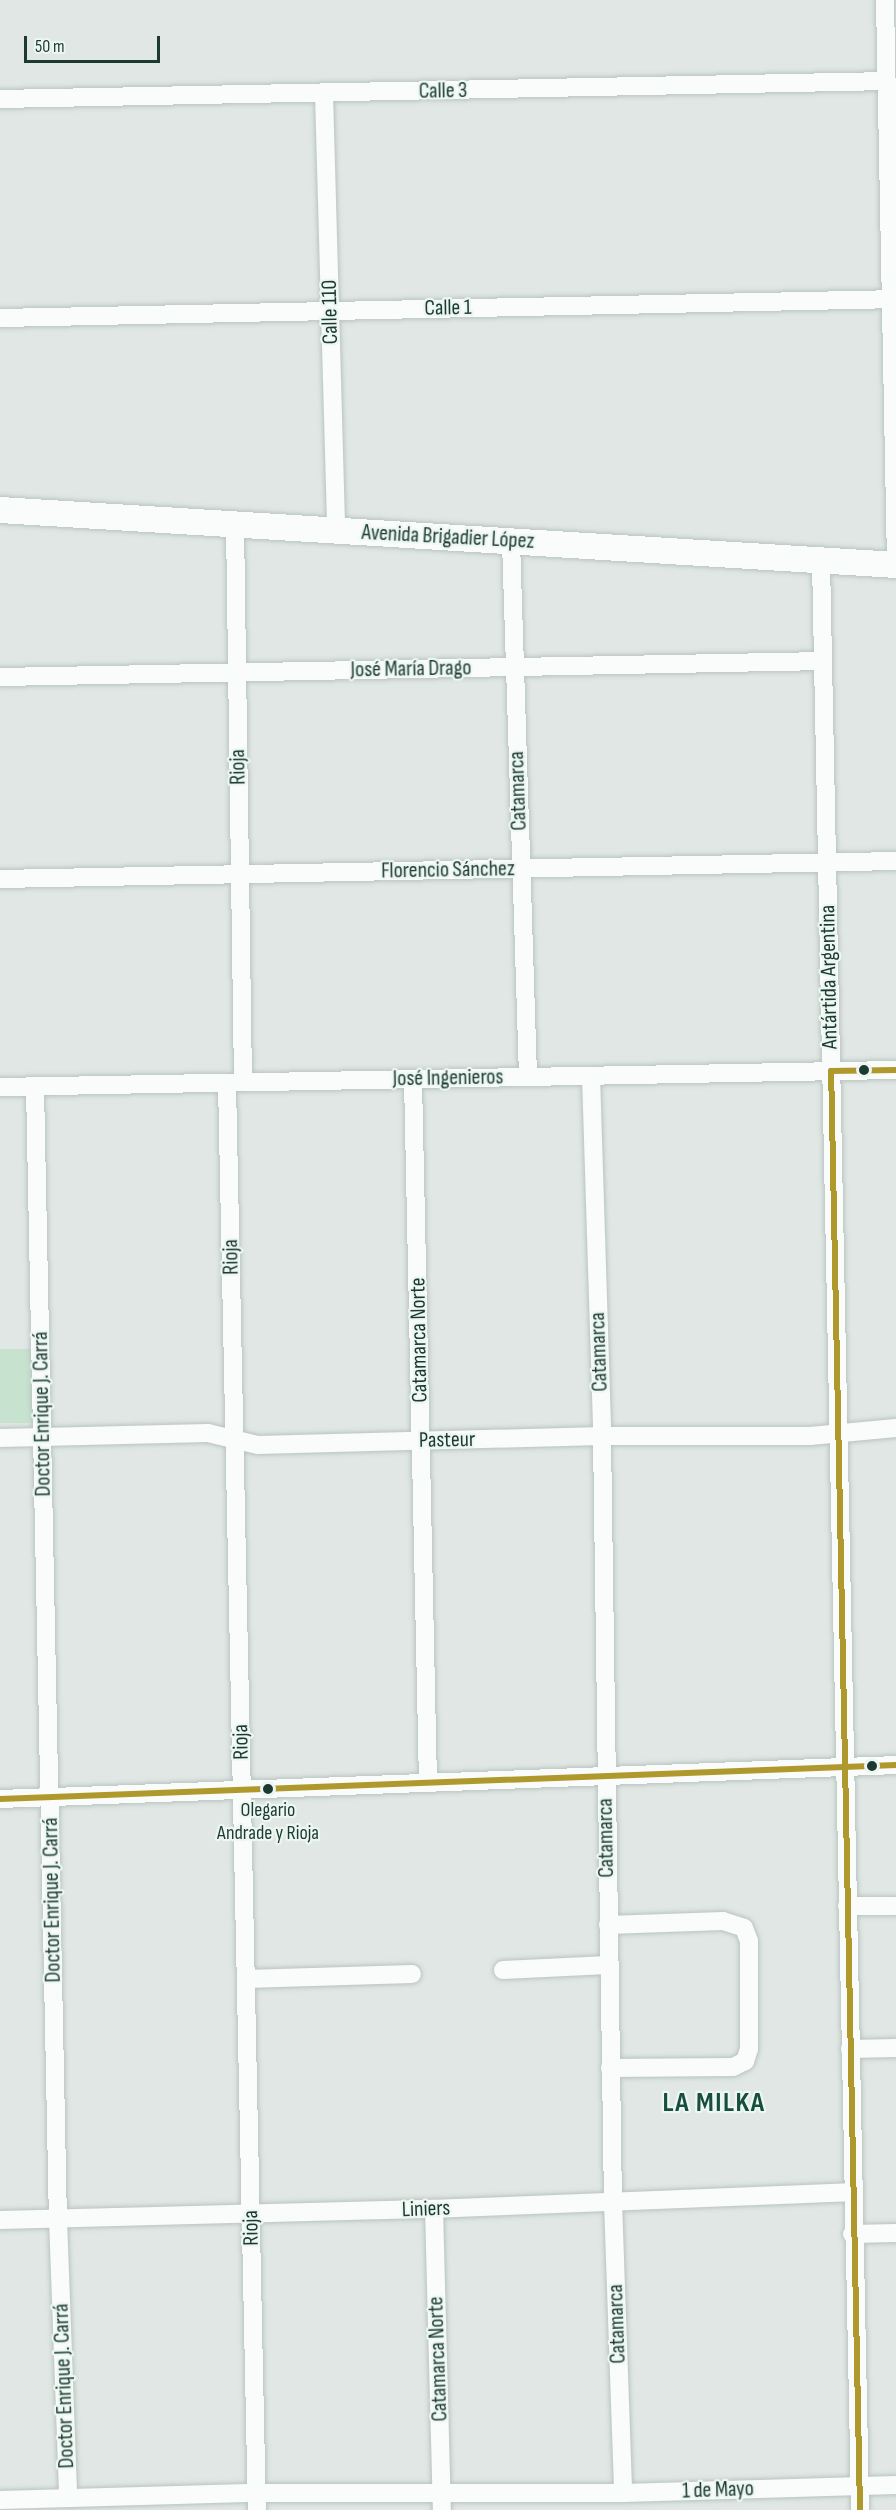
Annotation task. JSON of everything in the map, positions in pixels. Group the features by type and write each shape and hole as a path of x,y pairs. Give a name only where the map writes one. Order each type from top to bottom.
{"street":[{"path":"885,0 893,299 896,565"},
{"name":"Calle 3","path":"0,99 886,81"},
{"name":"Calle 110","path":"324,94 336,531"},
{"name":"Calle 1","path":"0,318 893,299"},
{"name":"Avenida Brigadier López","path":"0,510 896,565"},
{"name":"Rioja","path":"235,523 240,874 235,1083 235,1440 256,2502"},
{"name":"Catamarca","path":"511,541 528,1077"},
{"name":"Antártida Argentina","path":"821,560 852,2234 860,2510"},
{"name":"José María Drago","path":"0,677 823,661"},
{"name":"Florencio Sánchez","path":"0,879 896,861"},
{"name":"José Ingenieros","path":"0,1087 896,1070"},
{"name":"Catamarca","path":"591,1076 602,1436 605,1774 613,2202 623,2493"},
{"name":"Catamarca Norte","path":"413,1079 428,1781"},
{"name":"Doctor Enrique J. Carrá","path":"35,1086 58,2219 68,2498"},
{"name":"Pasteur","path":"0,1438 208,1433 258,1446 602,1436 810,1436 896,1428"},
{"path":"0,1799 605,1774 896,1765"},
{"path":"847,1906 896,1906"},
{"path":"608,1925 723,1921 744,1928 749,1941 749,2049 745,2061 733,2067 610,2068"},
{"path":"503,1970 608,1965"},
{"path":"246,1979 412,1974"},
{"path":"850,2049 896,2048"},
{"name":"Liniers","path":"0,2220 434,2209 853,2192"},
{"name":"Catamarca Norte","path":"434,2209 442,2501"},
{"path":"852,2234 896,2233"},
{"name":"1 de Mayo","path":"0,2500 68,2498 256,2502 442,2501 896,2485"}],"green space":[{"path":"0,1349 32,1349 32,1423 0,1423"}],"transit line":[{"path":"860,2510 831,1071 896,1070"},
{"path":"0,1799 896,1765"}],"place":[{"name":"Olegario Andrade y Rioja","path":"268,1789"}],"district":[{"name":"LA MILKA","path":"714,2103"}]}
